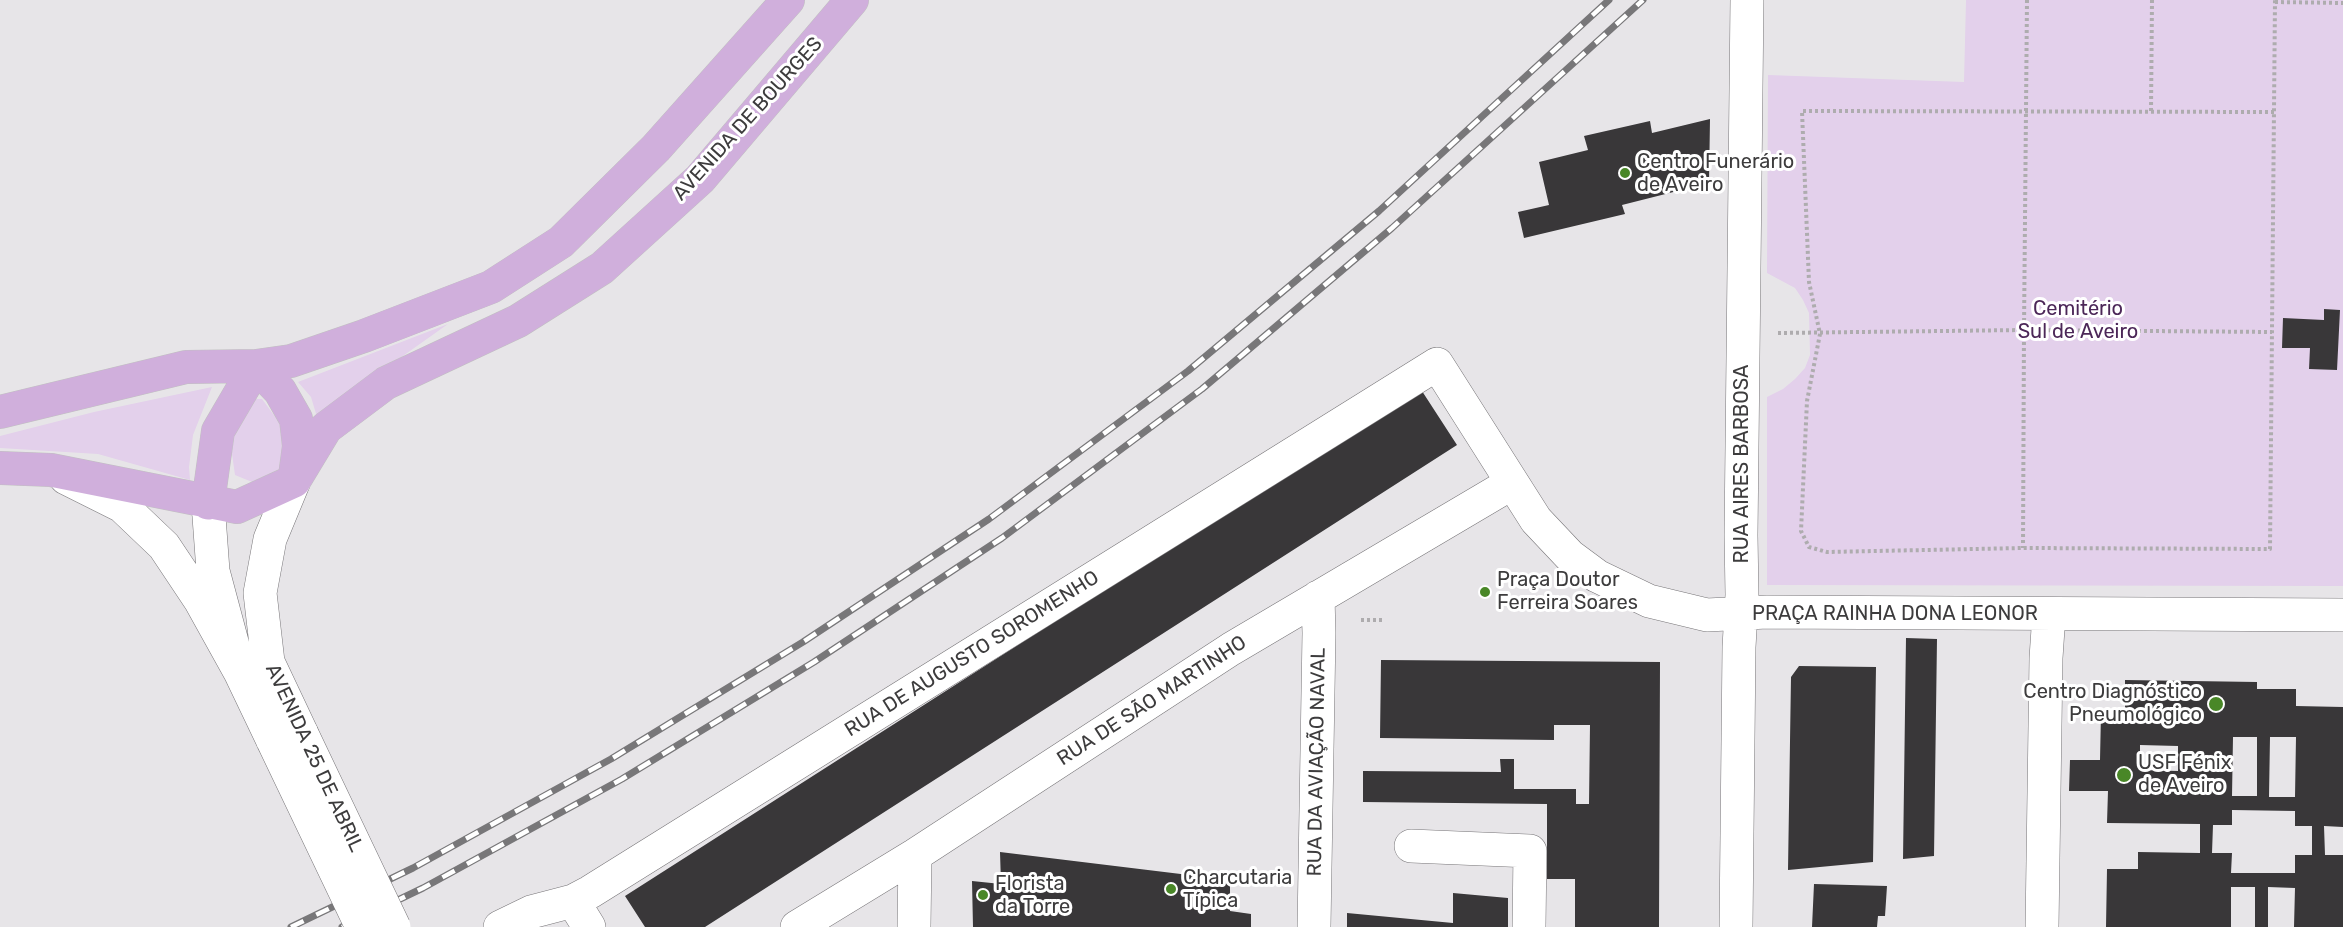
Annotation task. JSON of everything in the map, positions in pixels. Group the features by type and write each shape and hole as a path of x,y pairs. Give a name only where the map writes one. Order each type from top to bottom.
{"main road":[{"path":"0,412 186,367 256,366 301,357 364,336 491,287 561,242 656,148 788,0"},
{"name":"AVENIDA DE BOURGES","path":"294,481 326,428 386,383 518,321 602,268 700,179 852,0"},
{"path":"0,468 51,470 237,507 294,481 298,446 296,419 280,392 256,366"},
{"path":"208,503 218,431 256,366"}],"street":[{"name":"RUA AIRES BARBOSA","path":"1736,927 1747,0"},
{"name":"RUA DE AUGUSTO SOROMENHO","path":"500,927 531,912 581,914 1437,364 1512,483"},
{"path":"51,470 122,506 164,546 200,600 240,672"},
{"name":"AVENIDA 25 DE ABRIL","path":"294,481 270,539 260,593 268,662 287,737 362,927"},
{"path":"1512,483 1536,520 1570,555 1597,576 1649,601 1707,615 1741,614"},
{"name":"RUA DE SÃO MARTINHO","path":"797,927 915,855 1231,649 1512,483"},
{"name":"AVENIDA 25 DE ABRIL","path":"208,503 213,571 240,672 287,737 394,927"},
{"name":"RUA DA AVIAÇÃO NAVAL","path":"1314,927 1318,597"},
{"name":"PRAÇA RAINHA DONA LEONOR","path":"1741,614 1767,612 2343,615"},
{"name":"PRAÇA RAINHA DONA LEONOR","path":"2042,927 2049,614"},
{"path":"1411,846 1530,851 1529,927"},
{"path":"914,927 915,855"}],"path":[{"path":"2023,548 2027,0"},
{"path":"2151,111 2152,0"},
{"path":"2274,112 1802,111 1809,282 1820,334 1808,401 1801,531 1809,547 1827,552 2023,548 2270,549 2272,332 2274,112 2275,1 2343,3"},
{"path":"1743,332 1820,334 2024,330 2272,332"},
{"path":"1361,620 1382,620"}],"green space":[{"name":"Cemitério Sul de Aveiro","path":"1966,0 2343,0 2343,586 1767,585 1767,397 1783,389 1795,379 1805,368 1810,355 1809,313 1803,300 1795,288 1767,273 1768,75 1964,82"},
{"path":"448,324 317,417 311,397 298,382"},
{"path":"212,387 193,435 189,467 190,480 98,454 0,448 0,436 94,412"},
{"path":"251,399 262,399 282,426 284,455 277,475 257,484 235,475 230,440"}],"building":[{"name":"Centro Funerário de Aveiro","path":"1710,119 1709,183 1622,205 1625,214 1524,238 1518,212 1549,205 1539,162 1588,150 1584,136 1650,121 1652,133"},
{"path":"2324,309 2340,310 2337,370 2309,369 2310,348 2282,348 2283,318 2324,320"},
{"path":"1420,388 1457,445 705,927 645,927 625,896"},
{"path":"1906,638 1937,639 1934,856 1903,859"},
{"path":"1381,660 1660,662 1659,927 1575,927 1575,879 1547,879 1547,804 1363,802 1363,771 1501,772 1500,759 1514,759 1514,789 1576,789 1576,804 1589,804 1590,725 1554,725 1554,740 1380,738"},
{"path":"1799,666 1876,667 1873,862 1788,870 1791,677"},
{"path":"2125,680 2257,682 2257,689 2296,689 2296,706 2343,707 2343,827 2324,826 2325,855 2343,855 2343,927 2294,927 2295,888 2268,887 2268,927 2255,927 2255,887 2231,887 2231,927 2106,927 2107,869 2138,869 2138,852 2200,853 2200,824 2107,823 2108,791 2069,791 2070,760 2100,760 2101,712 2125,713","holes":["2233,737 2257,737 2257,796 2232,796","2270,737 2296,737 2295,797 2269,797","2140,745 2178,746 2178,771 2140,770","2232,810 2295,811 2295,826 2312,826 2312,855 2295,855 2295,873 2231,873 2232,853 2212,853 2213,825 2232,825"]},
{"path":"1000,852 1230,880 1230,911 1251,914 1251,927 973,927 972,881 1001,884"},
{"path":"1814,884 1887,886 1885,916 1878,916 1877,927 1812,927"},
{"path":"1453,893 1508,898 1508,927 1347,927 1347,913 1453,923"}],"railway":[{"path":"291,927 413,868 611,759 803,642 989,519 1188,371 1379,211 1609,0"},
{"path":"342,927 423,888 622,779 814,662 1002,538 1202,389 1392,228 1643,0"}],"place":[{"name":"Centro Funerário de Aveiro","path":"1625,173"},
{"name":"Praça Doutor Ferreira Soares","path":"1485,592"},
{"name":"Centro Diagnóstico Pneumológico","path":"2216,704"},
{"name":"USF Fénix de Aveiro","path":"2124,775"},
{"name":"Charcutaria Típica","path":"1171,889"},
{"name":"Florista da Torre","path":"983,895"}]}
